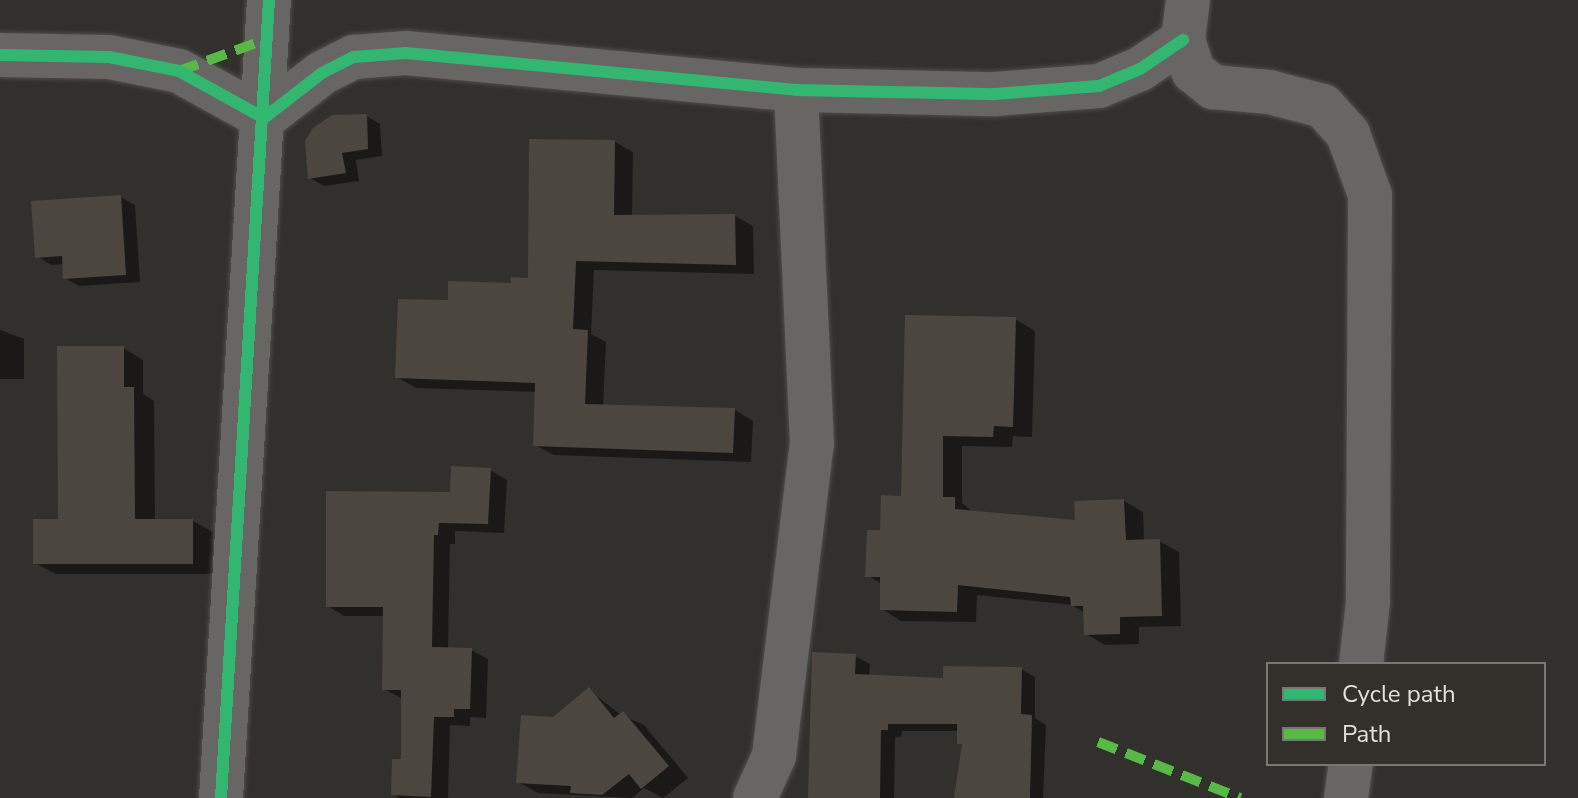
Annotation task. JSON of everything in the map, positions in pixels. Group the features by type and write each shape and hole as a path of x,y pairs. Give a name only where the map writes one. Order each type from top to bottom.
{"street":[{"path":"221,798 269,0"},
{"path":"264,118 322,73 354,57 406,53 796,90 995,94 1099,86 1140,69 1186,20"},
{"path":"1186,20 1193,71 1213,87 1269,92 1323,106 1348,134 1370,195 1368,602 1361,662"},
{"path":"0,55 109,57 179,71 264,118"},
{"path":"755,798 774,756 812,444 796,90"},
{"path":"1346,798 1351,766"}],"building":[{"path":"367,114 368,149 342,153 346,173 308,179 305,141 313,128 332,115"},
{"path":"529,139 615,140 614,215 735,214 736,265 576,261 573,329 588,330 585,404 735,408 733,453 533,446 535,383 395,378 398,299 448,300 448,281 511,283 511,277 528,278"},
{"path":"121,195 126,275 63,279 62,256 35,258 31,201"},
{"path":"905,315 1016,317 1013,427 994,426 993,437 943,436 943,497 955,497 955,509 1075,520 1074,501 1124,499 1126,540 1160,539 1162,616 1120,617 1120,634 1084,635 1083,606 1071,606 1070,597 958,585 957,612 880,610 880,577 865,577 867,530 880,530 881,495 901,496"},
{"path":"57,346 124,346 124,387 134,387 135,519 193,519 193,564 33,564 33,519 58,519"},
{"path":"451,466 491,468 488,524 439,523 438,535 434,535 432,647 472,648 470,709 454,709 454,717 434,717 431,797 391,795 392,759 401,759 401,690 382,690 383,607 326,607 326,491 450,492"},
{"path":"812,652 856,654 855,674 943,678 943,666 1022,667 1021,714 1032,715 1030,798 954,798 962,744 957,744 957,724 888,724 888,730 881,730 880,798 808,798"},
{"path":"589,687 614,718 623,711 669,766 641,789 629,774 602,795 570,793 571,786 516,783 521,715 553,717"}],"marked path":[{"path":"179,71 267,39"},
{"path":"1098,742 1240,798"}],"cycle path":[{"path":"221,798 269,0"},
{"path":"0,55 109,57 179,71 264,118 322,73 354,57 406,53 796,90 995,94 1099,86 1140,69 1183,40"}]}
